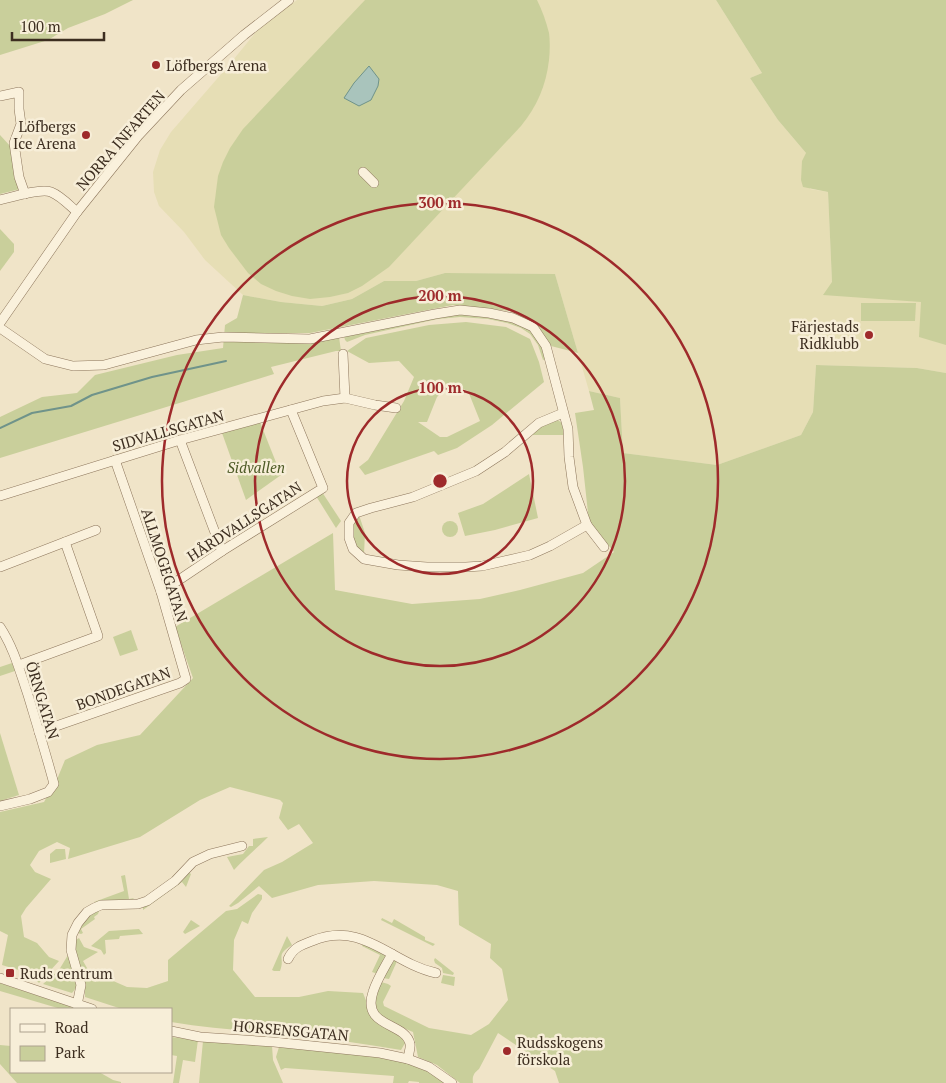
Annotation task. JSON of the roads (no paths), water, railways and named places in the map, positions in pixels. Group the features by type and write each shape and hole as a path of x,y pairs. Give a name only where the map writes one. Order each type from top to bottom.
{"street":[{"name":"NORRA INFARTEN","path":"0,323 77,212 138,136 181,90 244,35 289,0"},
{"path":"0,96 19,92 21,124 14,143 19,176 25,194"},
{"path":"363,172 374,183"},
{"path":"0,200 43,191 51,192 61,197 77,212"},
{"path":"0,328 45,359 73,366 104,365 196,340 223,337 310,338 460,310 513,318 533,327 546,346 568,429 573,487 587,525 604,547"},
{"path":"343,354 345,398"},
{"name":"SIDVALLSGATAN","path":"0,496 180,440 323,402 345,398 396,408"},
{"name":"HÅRDVALLSGATAN","path":"161,592 222,551 323,488 291,410"},
{"path":"563,413 539,423 505,452 476,471 414,497 356,513 349,523 349,538 353,549 364,559 398,565 466,567 482,566 530,555 587,525"},
{"path":"180,440 222,551"},
{"name":"ALLMOGEGATAN","path":"115,460 161,592 186,679"},
{"path":"0,567 96,530"},
{"path":"18,665 98,636 65,542"},
{"name":"ÖRNGATAN","path":"0,627 8,638 18,665 54,784 48,792 0,806"},
{"name":"BONDEGATAN","path":"39,732 186,679"},
{"path":"77,1005 81,984 71,950 72,935 78,923 87,912 101,905 138,904 146,901 175,881 193,862 210,854 242,846"},
{"path":"288,958 295,948 319,938 351,935 371,942 426,971 436,973"},
{"path":"392,954 372,994 371,1009 379,1020 405,1034 410,1044 408,1059"},
{"path":"0,978 88,1008"},
{"name":"HORSENSGATAN","path":"172,1031 200,1037 282,1042 380,1053 408,1059 429,1067 452,1083"}],"water":[{"path":"369,66 379,79 378,86 371,100 359,106 344,98"}],"waterway":[{"path":"0,428 32,413 71,406 92,395 152,377 226,361"}],"place":[{"name":"Löfbergs Arena","path":"156,65"},
{"name":"Löfbergs Ice Arena","path":"86,135"},
{"name":"Färjestads Ridklubb","path":"869,335"},
{"name":"Ruds centrum","path":"10,973"},
{"name":"Rudsskogens förskola","path":"507,1051"}],"park label":[{"name":"Sidvallen","path":"256,467"}]}
